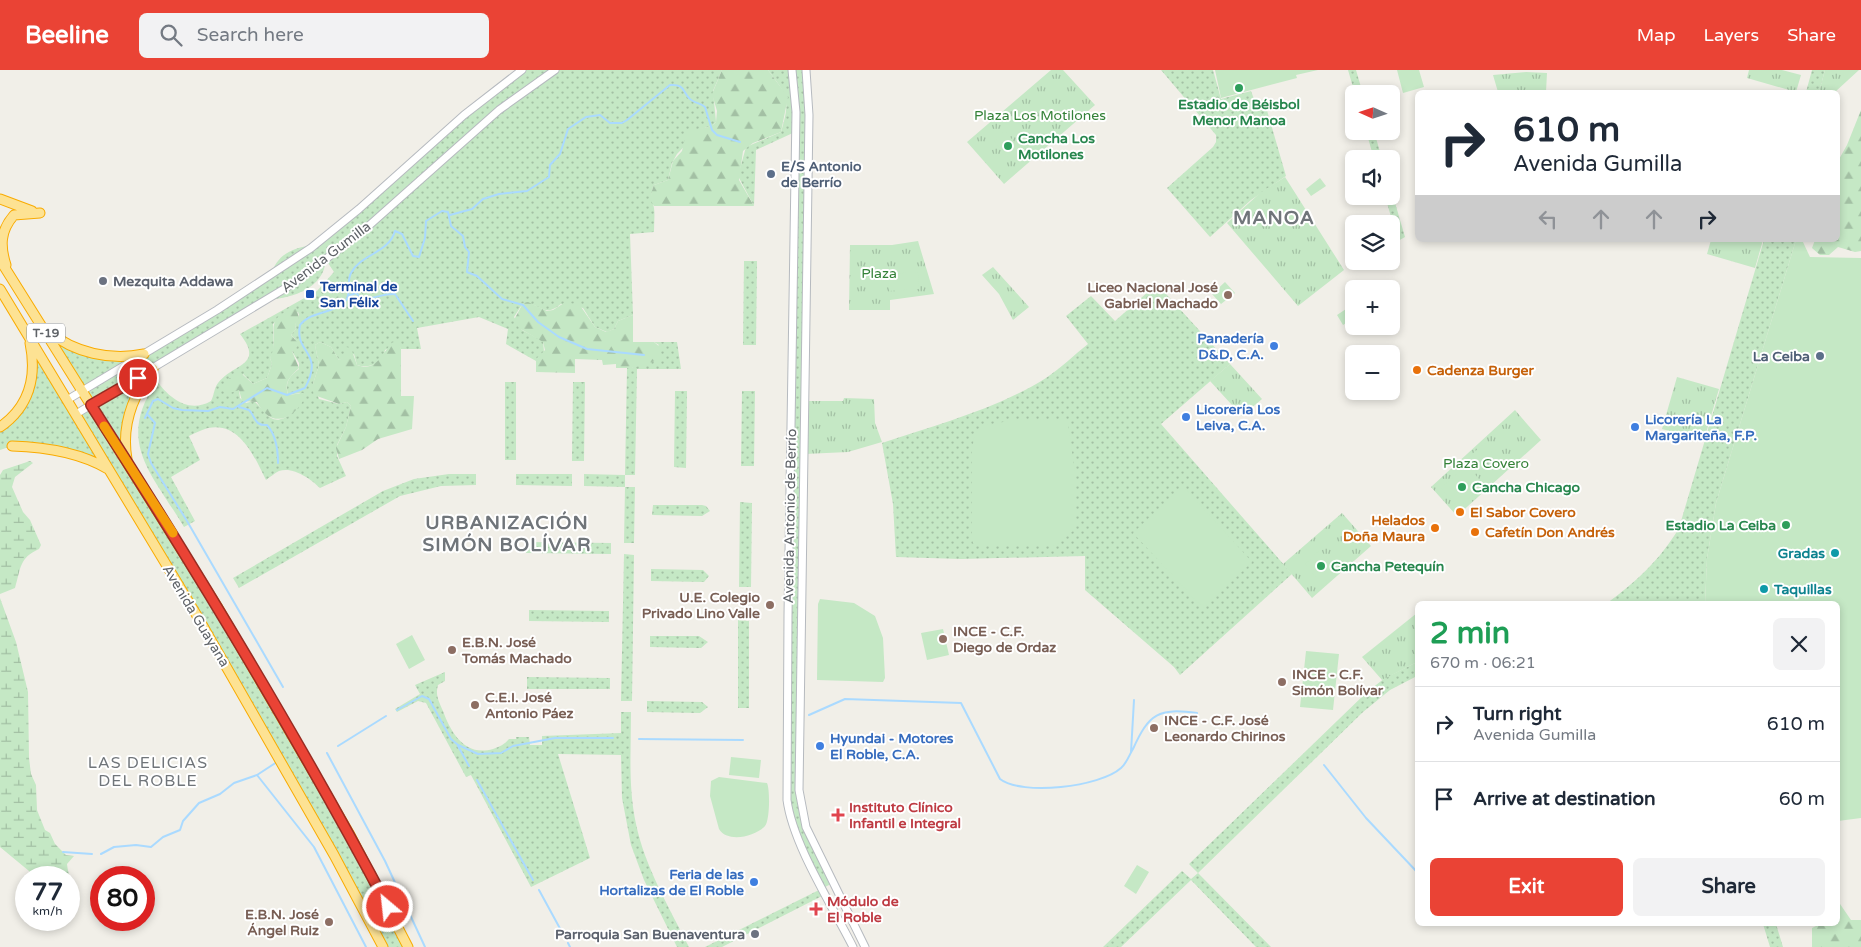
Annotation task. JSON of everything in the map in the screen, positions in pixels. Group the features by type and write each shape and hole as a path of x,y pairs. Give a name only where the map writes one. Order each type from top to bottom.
{"highway":[{"path":"0,199 40,213 14,215 6,224 1,239 9,275"},
{"name":"Avenida Guayana","path":"0,260 183,549 350,836 408,947"},
{"name":"Avenida Guayana","path":"0,289 110,470 294,784 383,947"},
{"path":"41,326 65,343 93,353 121,357 144,354"},
{"path":"0,427 17,412 28,394 33,365 28,336"},
{"path":"127,461 125,432 129,415 138,389 153,369"},
{"path":"12,446 65,452 88,458 110,470"}],"street":[{"name":"Avenida Gumilla","path":"67,400 264,281 311,248 374,196 464,115 522,70"},
{"name":"Avenida Gumilla","path":"76,414 269,300 313,270 390,207 499,110 555,70"},
{"name":"Avenida Antonio de Berrío","path":"792,70 796,112 787,643 787,800 791,819 801,847 853,947"},
{"name":"Avenida Antonio de Berrío","path":"806,70 809,115 799,790 802,811 809,834 865,947"}],"green space":[{"path":"522,70 722,70 713,91 716,122 712,126 701,129 677,154 672,163 668,180 654,185 652,199 654,232 630,234 633,315 618,321 614,329 607,332 595,327 583,308 561,304 546,310 529,303 523,303 514,317 522,330 543,341 544,352 536,361 506,344 508,329 479,317 417,328 421,349 401,349 398,344 385,350 384,355 378,362 366,366 357,365 354,354 339,360 331,347 320,342 315,345 319,365 313,384 319,399 339,404 347,402 351,406 346,427 337,445 337,456 346,476 320,488 307,477 290,470 279,471 266,480 251,452 238,436 229,430 219,427 208,428 189,436 200,460 171,477 195,521 184,527 150,473 143,457 139,440 139,422 145,403 157,381 167,393 187,405 203,405 211,401 218,383 224,376 244,363 248,358 247,344 240,334 317,291 334,272 326,260 324,270 319,278 306,290 288,297 269,300 153,369 139,389 126,453 218,608 408,947 383,947 110,470 88,458 12,446 0,450 0,427 28,394 28,336 76,413 91,405 41,326 86,351 144,354 270,277 277,262 287,253 316,244","holes":["285,312 298,312 296,329 291,335 295,339 292,351 299,363 299,369 292,375 287,387 288,395 300,393 292,413 279,420 270,418 254,401 246,403 240,398 239,390 236,389 243,374 253,384 267,378 272,364 270,358 274,351 273,324"]},
{"path":"722,70 768,70 788,97 781,132 753,143 743,151 739,180 754,206 654,206 651,196 654,185 668,180 673,161 682,151 686,133 693,129 709,127 716,122 717,111 712,94"},
{"path":"768,70 806,70 808,87 802,811 833,883 823,888 788,810 795,132 756,150 754,206 738,176 746,147 781,132 786,112 785,98"},
{"name":"Plaza Los Motilones","path":"1051,70 1063,70 1095,105 1004,184 967,142"},
{"path":"1161,70 1213,70 1221,99 1251,91 1254,99 1264,100 1286,176 1251,200 1210,237 1167,188 1213,147 1216,142 1216,135"},
{"name":"Estadio de Béisbol Menor Manoa","path":"1215,70 1318,70 1296,75 1297,78 1221,98"},
{"path":"1348,70 1356,70 1360,85 1352,85"},
{"path":"1397,70 1419,70 1424,87 1403,93"},
{"path":"1749,70 1782,70 1801,75 1797,90 1789,90 1747,78"},
{"path":"1812,70 1825,70 1820,90 1807,90"},
{"path":"1825,70 1859,70 1837,90 1820,90"},
{"path":"1526,72 1547,73 1546,90 1497,90 1493,75"},
{"path":"1861,110 1861,251 1855,252 1838,247 1829,255 1820,255 1812,248 1814,242 1840,242 1840,157"},
{"name":"Cancha Los Motilones","path":"1005,131 1022,151 1011,161 994,141"},
{"path":"1369,140 1377,140 1379,150 1371,150"},
{"path":"1285,177 1344,270 1298,306 1227,223 1260,193"},
{"path":"1320,178 1326,186 1311,196 1306,189"},
{"path":"1388,205 1396,205 1399,215 1390,215"},
{"path":"1400,220 1405,237 1400,240"},
{"name":"Plaza","path":"918,241 934,294 890,300 890,310 849,310 850,245 892,245"},
{"path":"1710,242 1762,242 1755,268 1707,254"},
{"path":"1763,242 1795,242 1716,503 1707,559 1705,601 1610,601 1647,570 1672,540 1679,528"},
{"name":"Estadio La Ceiba","path":"1795,242 1803,242 1810,257 1861,258 1861,818 1840,821 1840,601 1705,601 1707,559 1716,503"},
{"path":"744,261 757,261 756,345 743,345"},
{"path":"993,267 1029,307 1013,320 999,294 982,275"},
{"path":"918,272 919,289 889,291 888,274"},
{"path":"1225,282 1235,293 1221,304 1212,294"},
{"path":"1157,284 1230,364 1161,424 1292,574 1180,675 1174,667 1085,590 1085,556 961,559 896,557 893,504 882,443 966,415 1027,389 1052,374 1088,344 1066,316 1091,296 1115,321"},
{"path":"528,302 547,311 553,310 564,303 579,304 595,327 606,332 614,329 618,321 633,315 633,342 654,342 661,348 661,357 658,360 632,368 616,368 616,364 603,365 602,360 575,359 575,373 536,372 536,359 545,350 543,342 519,328 514,320 523,303"},
{"path":"296,307 299,318 295,325 296,329 291,335 297,342 297,347 292,351 299,368 287,383 287,390 288,395 303,393 306,395 296,411 289,416 276,419 263,411 257,402 242,401 239,390 227,394 223,391 227,380 237,373 242,374 253,384 267,378 272,364 270,358 274,342 275,323 278,317"},
{"path":"1345,310 1345,324 1343,325 1337,315"},
{"path":"320,342 331,347 339,360 344,357 346,347 351,348 357,365 364,367 374,364 393,342 399,344 401,349 401,396 414,396 412,429 378,439 362,450 339,459 336,448 346,427 351,406 347,402 339,404 314,395 312,387 319,365 315,345"},
{"path":"654,342 677,342 681,369 637,369 635,475 625,475 627,368 632,368 659,345"},
{"path":"1230,364 1262,399 1242,416 1210,381"},
{"path":"1677,377 1719,389 1704,440 1662,429"},
{"path":"505,382 516,382 516,460 505,460"},
{"path":"573,382 585,382 584,461 572,461"},
{"path":"675,391 687,391 686,468 674,467"},
{"path":"742,391 755,391 754,466 741,466"},
{"path":"844,398 874,399 875,423 882,442 848,452 805,454 806,401 843,401"},
{"name":"Plaza Covero","path":"1515,410 1541,440 1457,516 1431,487"},
{"path":"1019,419 1064,420 1068,424 1075,473 1075,529 1059,543 1052,546 977,546 973,543 972,538 972,449 975,433 981,426"},
{"path":"1485,443 1492,452 1480,462 1472,454"},
{"path":"30,461 33,463 15,477 12,487 41,545 39,549 32,552 24,560 15,588 0,594 0,475 3,470"},
{"name":"Cancha Chicago","path":"1467,465 1484,485 1458,508 1441,488"},
{"path":"449,474 476,474 476,485 441,486 400,496 239,588 233,578 383,491 414,479"},
{"path":"516,474 572,474 572,486 516,485"},
{"path":"584,474 625,475 625,487 584,486"},
{"path":"1183,486 1252,562 1203,608 1133,533"},
{"path":"625,487 635,487 634,543 624,543"},
{"path":"740,502 752,503 751,587 739,587"},
{"path":"653,505 702,505 706,506 710,511 702,516 652,515"},
{"path":"1342,513 1371,546 1312,598 1283,564"},
{"path":"527,542 611,543 611,554 526,553"},
{"name":"Cancha Petequín","path":"1320,550 1339,571 1323,586 1305,564"},
{"path":"624,554 634,555 632,701 621,701"},
{"path":"651,569 703,570 709,576 704,582 651,581"},
{"path":"0,598 16,642 28,692 29,758 31,774 36,785 37,810 45,830 50,833 55,844 66,855 74,856 67,866 23,866 0,847"},
{"path":"820,599 854,603 875,616 883,638 885,678 883,682 817,680 818,604"},
{"path":"529,610 609,611 609,622 529,621"},
{"path":"1415,615 1415,663 1382,680 1362,657"},
{"path":"738,620 749,621 749,708 738,708"},
{"path":"943,629 949,655 927,660 921,633"},
{"path":"412,635 425,660 409,669 396,644"},
{"path":"650,636 699,636 708,642 701,648 650,647"},
{"path":"1306,651 1339,654 1333,710 1300,707"},
{"path":"1415,663 1415,677 1390,690 1363,712 1198,873 1189,864 1367,692 1385,678"},
{"path":"445,672 445,681 438,685 437,689 439,701 455,735 474,750 493,749 509,739 516,739 516,737 529,737 530,745 542,745 542,736 621,733 621,712 631,712 631,782 636,824 651,871 689,947 677,947 644,880 631,845 622,798 621,755 558,754 590,858 531,887 471,775 466,777 426,703 418,701 397,712 395,709 420,694 415,685"},
{"path":"527,677 610,678 610,689 527,689"},
{"path":"647,701 702,702 708,707 700,713 647,712"},
{"path":"731,757 761,760 759,778 729,775"},
{"path":"719,777 767,783 769,804 768,818 765,826 755,833 741,837 728,836 719,829 710,796 711,781"},
{"path":"1137,865 1149,872 1136,894 1124,886"},
{"path":"1182,871 1191,879 1198,873 1271,947 1256,947 1191,880 1121,947 1103,947"},
{"path":"823,888 826,894 722,947 705,947"},
{"path":"1840,904 1851,920 1861,920 1861,947 1812,947 1812,928 1816,926 1840,926"},
{"path":"1764,926 1777,926 1783,947 1770,947"}],"waterway":[{"path":"450,215 472,209 483,199 499,194 527,191 549,177 550,165 560,154 568,129 586,117 600,115 610,123 622,123 670,85 678,85 691,100 705,107 712,130 717,135 740,142"},
{"path":"145,418 153,401 158,399 173,408 208,411 220,407 233,409 267,388 287,395 305,388 312,367 311,359 301,342 299,335 300,325 310,317 339,307 344,303 348,297 351,273 361,262 387,244 395,231 402,234 413,256 419,257 425,238 426,221 442,211 448,212 451,226 463,236 465,247 469,252 467,272 477,276 502,299 523,305 538,322 559,337 587,349 644,355"},
{"path":"348,296 356,293 362,299 395,294 413,321"},
{"path":"239,407 249,410 257,423 267,425 273,433 278,453 278,463"},
{"path":"147,414 155,423 148,454 151,463 187,521 283,687"},
{"path":"397,710 422,696 429,699 451,739 458,745 478,754 501,753 513,746 555,738 613,738"},
{"path":"809,715 845,699 961,703 1000,779 1011,784 1042,788 1079,784 1111,775 1125,764 1144,727 1150,720 1173,711 1197,713"},
{"path":"1131,752 1134,700"},
{"path":"338,746 386,716"},
{"path":"639,739 743,740"},
{"path":"458,746 469,766"},
{"path":"327,753 385,861 425,947"},
{"path":"101,854 114,847 136,845 151,847 163,837 180,830 183,821 199,803 220,794 234,783 257,775 277,762"},
{"path":"1324,765 1366,818 1415,870"},
{"path":"257,775 314,847 366,947"},
{"path":"477,780 533,880"},
{"path":"63,852 92,854"},
{"path":"539,890 563,934"},
{"path":"568,943 570,947"}],"slow traffic":[{"path":"104,426 173,533"}],"place":[{"name":"Estadio de Béisbol Menor Manoa","path":"1239,88"},
{"name":"Cancha Los Motilones","path":"1008,146"},
{"name":"E/S Antonio de Berrío","path":"771,174"},
{"name":"Mezquita Addawa","path":"103,281"},
{"name":"Terminal de San Félix","path":"310,294"},
{"name":"Liceo Nacional José Gabriel Machado","path":"1228,295"},
{"name":"Panadería D&D, C.A.","path":"1274,346"},
{"name":"La Ceiba","path":"1820,356"},
{"name":"Cadenza Burger","path":"1417,370"},
{"name":"Licorería Los Leiva, C.A.","path":"1186,417"},
{"name":"Licorería La Margariteña, F.P.","path":"1635,427"},
{"name":"Cancha Chicago","path":"1462,487"},
{"name":"El Sabor Covero","path":"1460,512"},
{"name":"Estadio La Ceiba","path":"1786,525"},
{"name":"Helados Doña Maura","path":"1435,528"},
{"name":"Cafetín Don Andrés","path":"1475,532"},
{"name":"Gradas","path":"1835,553"},
{"name":"Cancha Petequín","path":"1321,566"},
{"name":"Taquillas","path":"1764,589"},
{"name":"U.E. Colegio Privado Lino Valle","path":"770,605"},
{"name":"INCE - C.F. Diego de Ordaz","path":"943,639"},
{"name":"E.B.N. José Tomás Machado","path":"452,650"},
{"name":"INCE - C.F. Simón Bolívar","path":"1282,682"},
{"name":"C.E.I. José Antonio Páez","path":"475,705"},
{"name":"INCE - C.F. José Leonardo Chirinos","path":"1154,728"},
{"name":"Hyundai - Motores El Roble, C.A.","path":"820,746"},
{"name":"Instituto Clínico Infantil e Integral","path":"838,815"},
{"name":"Feria de las Hortalizas de El Roble","path":"754,882"},
{"name":"Módulo de El Roble","path":"816,909"},
{"name":"E.B.N. José Ángel Ruiz","path":"329,922"},
{"name":"Parroquia San Buenaventura","path":"755,934"}],"district":[{"name":"MANOA","path":"1274,218"},
{"name":"URBANIZACIÓN SIMÓN BOLÍVAR","path":"507,534"},
{"name":"LAS DELICIAS DEL ROBLE","path":"148,772"}],"route":[{"path":"138,378 91,405 173,532 218,608 350,836 388,907"}]}
